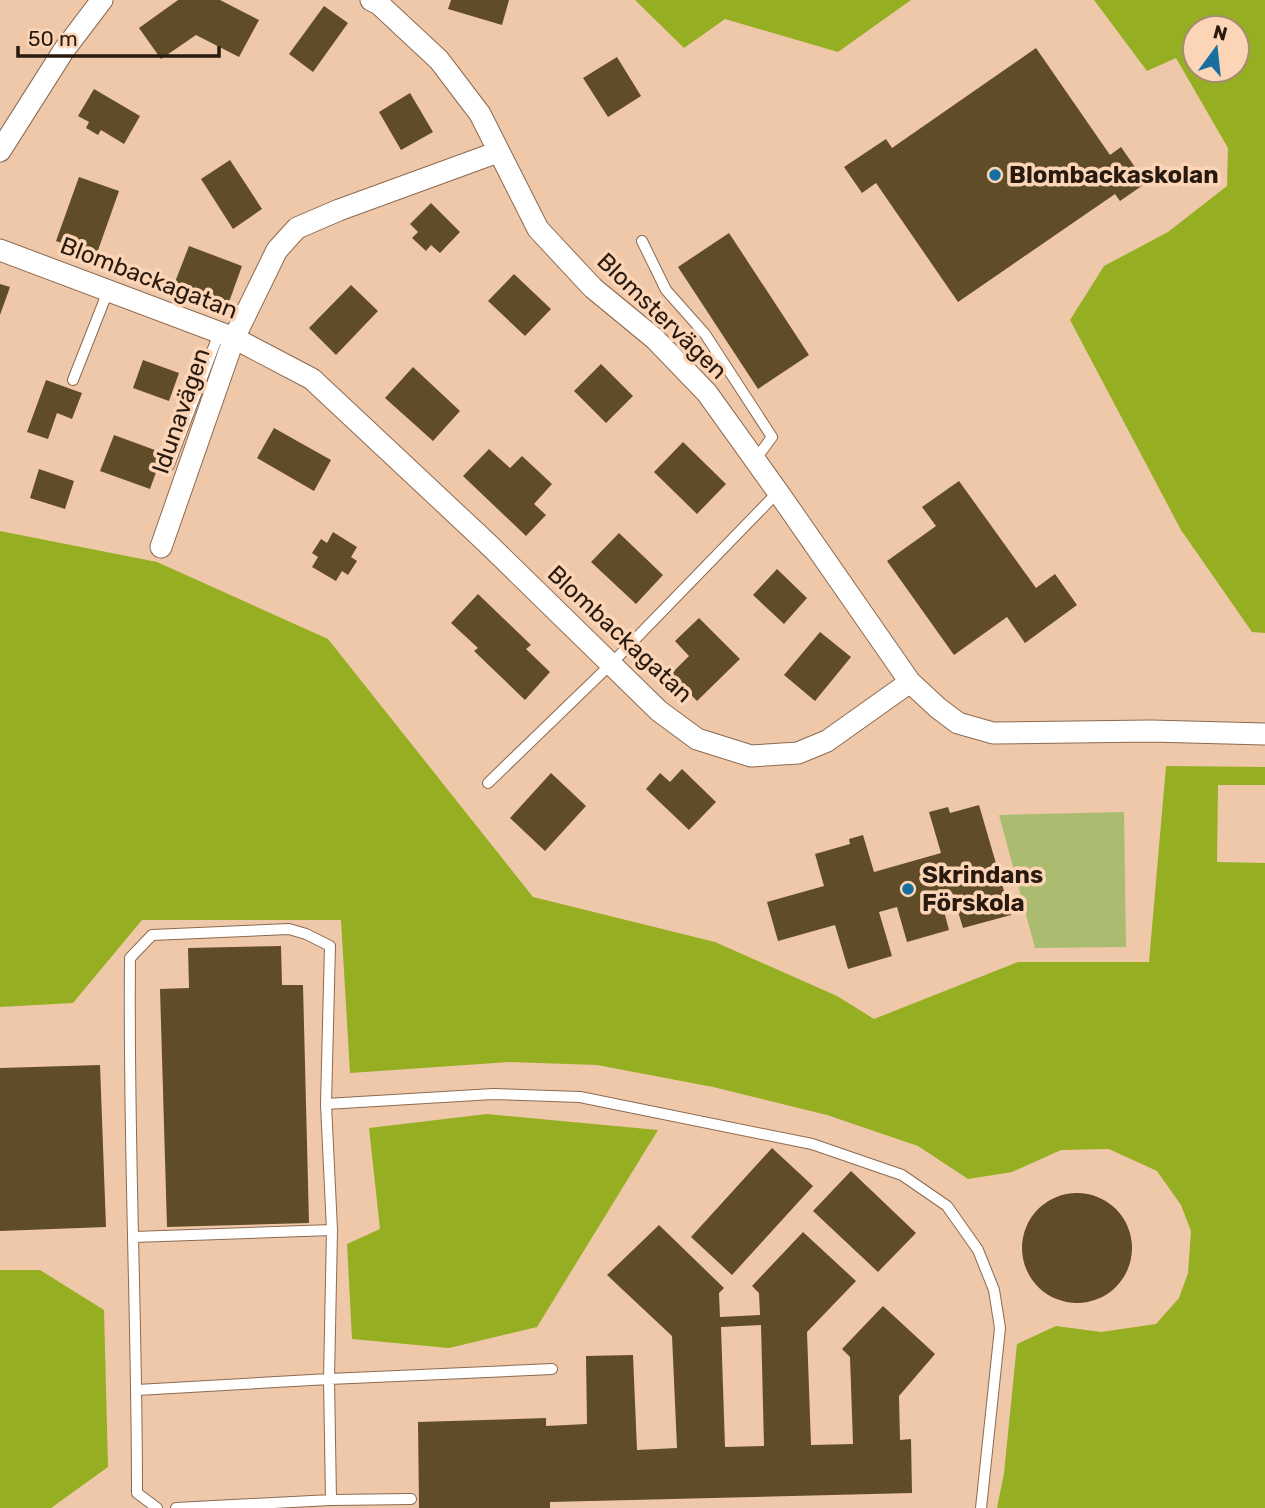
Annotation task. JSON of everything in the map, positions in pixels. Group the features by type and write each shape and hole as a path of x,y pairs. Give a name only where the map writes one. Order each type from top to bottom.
{"street":[{"path":"0,151 64,50 102,0"},
{"name":"Blomstervägen","path":"371,0 379,4 439,60 480,114 538,229 593,288 655,340 707,393 910,682"},
{"name":"Idunavägen","path":"160,547 227,335 277,250 298,228 339,210 498,152"},
{"name":"Blombackagatan","path":"0,250 227,335 313,379 486,542 659,711 697,739 751,756 798,753 827,741 910,682"},
{"path":"910,682 958,723 993,733 1265,734"}],"lane":[{"path":"642,241 666,290 705,334 772,437 755,460"},
{"path":"73,380 108,291"},
{"path":"169,465 227,335"},
{"path":"488,783 611,664 778,492"},
{"path":"157,1508 137,1493 129,1038 130,958 152,935 289,929 330,946 326,1104 332,1230 329,1378 331,1500"},
{"path":"326,1104 493,1094 580,1097 812,1144 902,1175 947,1206 978,1250 993,1290 1000,1328 981,1508"},
{"path":"134,1237 332,1230"},
{"path":"137,1390 329,1378 552,1369"},
{"path":"176,1508 411,1499"}],"green space":[{"path":"635,0 911,0 838,52 725,19 684,48"},
{"path":"1094,0 1265,0 1265,633 1252,632 1181,530 1070,320 1104,266 1168,232 1227,186 1228,148 1191,84 1251,84 1251,14 1181,14 1181,67 1176,58 1147,71"},
{"path":"0,531 157,562 328,639 533,897 715,942 837,996 874,1019 1018,962 1149,962 1166,766 1265,767 1265,785 1218,785 1217,862 1265,863 1265,1508 997,1508 1004,1473 1017,1344 1056,1326 1101,1332 1156,1324 1179,1298 1188,1273 1191,1231 1181,1205 1157,1171 1109,1149 1061,1150 1012,1172 968,1179 918,1146 827,1115 713,1087 597,1065 509,1062 350,1073 341,920 142,920 73,1003 0,1007"},
{"path":"1124,812 1126,947 1035,948 999,815"},
{"path":"487,1114 658,1130 537,1327 449,1348 352,1339 347,1244 380,1229 369,1128"},
{"path":"0,1270 40,1270 104,1310 108,1467 51,1508 0,1508"}],"building":[{"path":"178,0 220,0 259,20 239,57 196,35 161,59 139,28"},
{"path":"451,0 509,0 502,25 448,9"},
{"path":"324,6 348,23 313,72 289,54"},
{"name":"Blombackaskolan","path":"1036,48 1110,155 1121,147 1146,183 1120,201 1115,194 958,302 876,183 862,193 844,167 886,139 892,148"},
{"path":"617,57 641,96 608,117 583,78"},
{"path":"94,89 140,116 124,144 101,130 98,135 86,128 89,122 78,116"},
{"path":"410,93 433,132 401,150 379,112"},
{"path":"230,160 262,209 233,229 201,179"},
{"path":"79,177 119,191 96,256 56,241"},
{"path":"431,203 460,232 440,253 431,245 426,251 412,238 418,232 410,224"},
{"path":"729,233 809,355 758,389 678,267"},
{"path":"189,246 242,266 229,302 175,282"},
{"path":"514,274 551,309 525,336 488,301"},
{"path":"0,284 10,287 0,315"},
{"path":"351,285 378,311 336,355 309,328"},
{"path":"143,360 179,373 169,401 133,388"},
{"path":"601,364 633,396 606,423 574,391"},
{"path":"413,367 460,411 433,441 385,398"},
{"path":"46,380 82,393 72,419 57,413 48,439 27,432"},
{"path":"274,428 331,460 314,491 257,458"},
{"path":"114,435 163,453 150,489 100,471"},
{"path":"683,442 726,484 697,514 654,472"},
{"path":"489,449 510,468 522,456 552,484 534,504 546,515 526,536 463,476"},
{"path":"39,469 74,481 65,509 30,498"},
{"path":"959,481 1036,588 1055,574 1077,605 1025,643 1007,617 954,655 887,561 936,526 922,507"},
{"path":"333,532 357,547 351,557 357,561 348,575 342,571 336,581 312,567 318,557 312,553 321,539 327,543"},
{"path":"619,533 663,575 636,604 591,562"},
{"path":"777,569 807,598 784,624 753,595"},
{"path":"478,594 531,645 526,649 550,672 525,700 474,651 478,648 451,623"},
{"path":"699,618 740,659 697,701 671,674 689,656 675,641"},
{"path":"820,632 851,657 815,701 784,675"},
{"path":"682,769 716,802 689,830 646,789 660,773 670,782"},
{"path":"551,773 586,806 545,851 510,818"},
{"name":"Skrindans Förskola","path":"979,805 1011,915 963,928 952,892 940,896 949,930 907,942 897,907 879,912 892,956 848,969 835,925 778,941 767,902 824,886 815,854 850,844 849,839 863,835 874,872 941,853 929,812 948,807 950,813"},
{"path":"281,946 282,985 303,985 309,1223 167,1227 160,989 189,988 188,948"},
{"path":"100,1065 106,1227 0,1231 0,1068"},
{"path":"772,1148 813,1186 732,1275 691,1237"},
{"path":"851,1171 916,1233 878,1272 813,1211"},
{"path":"1077,1193 1098,1197 1116,1209 1128,1227 1132,1248 1128,1269 1116,1287 1098,1299 1077,1303 1056,1299 1038,1287 1026,1269 1022,1248 1026,1227 1038,1209 1056,1197"},
{"path":"659,1225 724,1288 719,1293 720,1317 760,1315 759,1293 752,1286 803,1232 856,1281 807,1332 811,1445 853,1444 850,1357 842,1349 883,1306 935,1354 899,1396 900,1440 911,1439 912,1493 550,1502 550,1508 419,1508 418,1422 546,1418 546,1426 587,1424 586,1356 633,1355 637,1450 677,1448 672,1336 607,1275","holes":["761,1325 764,1446 725,1447 721,1327"]}],"place":[{"name":"Blombackaskolan","path":"995,175"},
{"name":"Skrindans Förskola","path":"908,889"}]}
